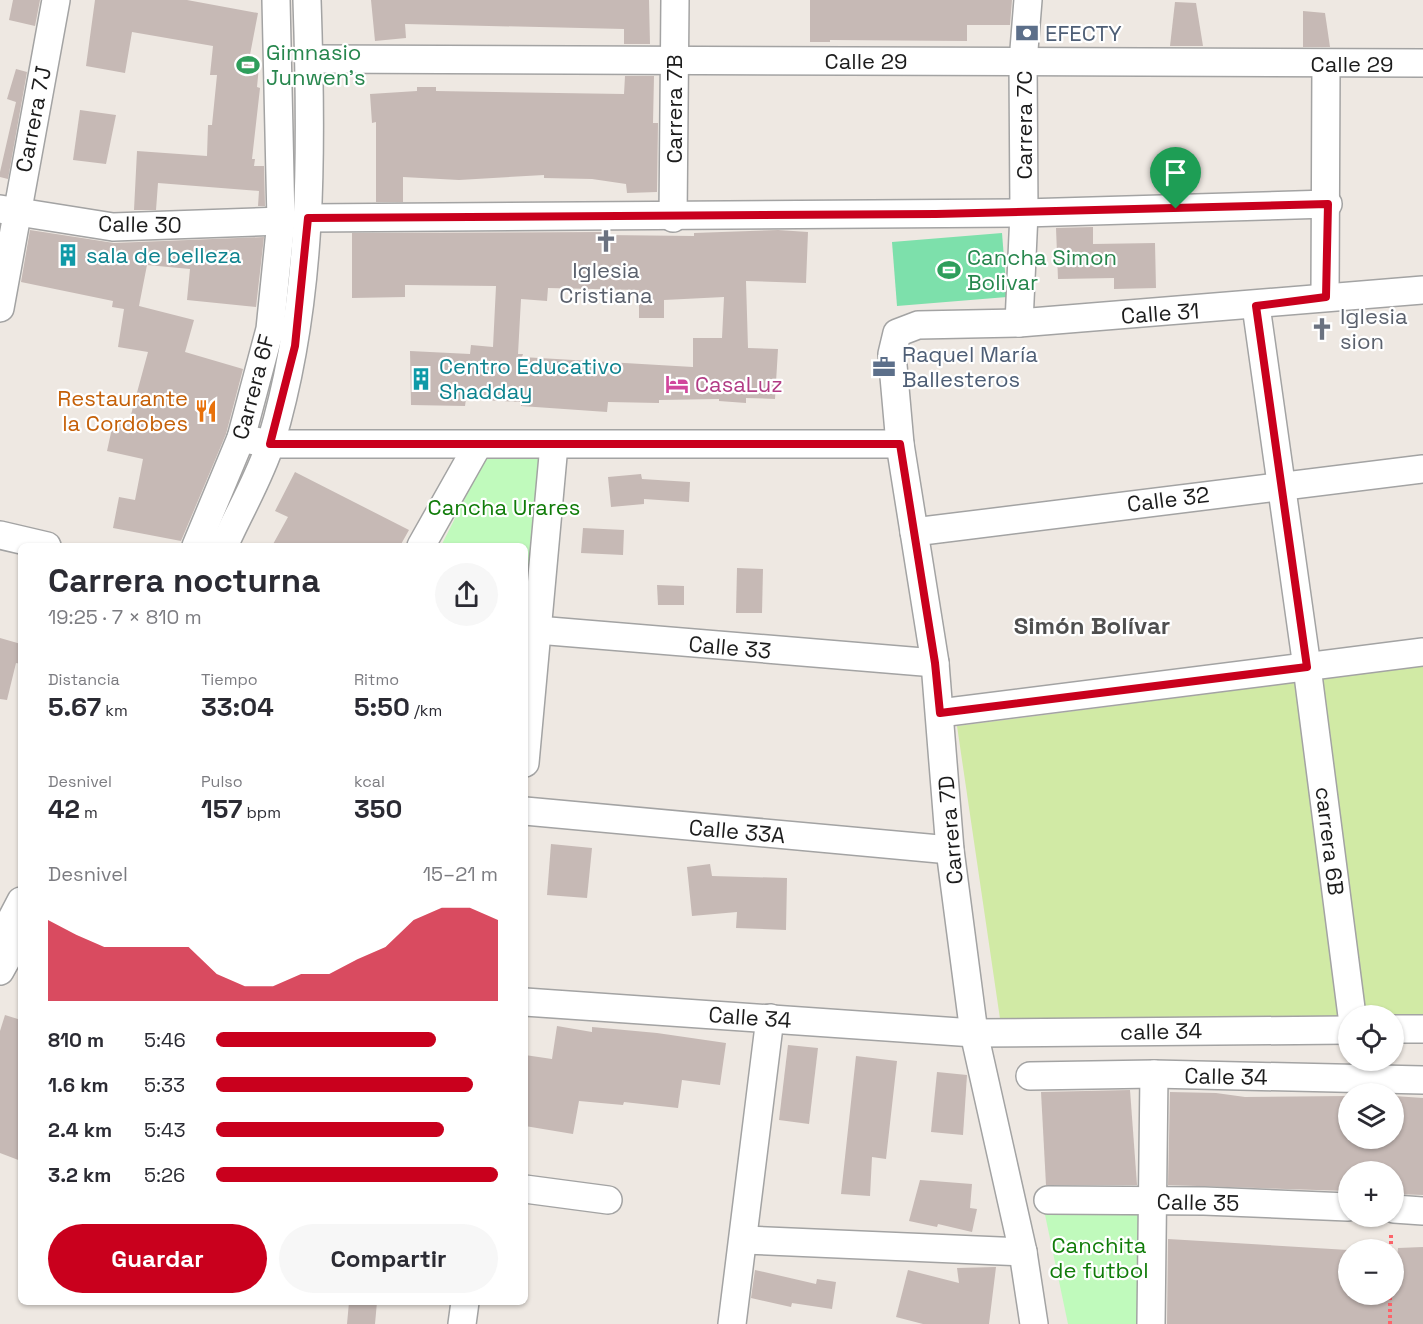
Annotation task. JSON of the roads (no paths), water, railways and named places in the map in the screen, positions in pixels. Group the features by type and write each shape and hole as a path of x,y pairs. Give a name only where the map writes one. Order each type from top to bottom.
{"street":[{"name":"Carrera 7J","path":"0,308 8,211 56,0"},
{"name":"Carrera 6F","path":"197,543 241,438 270,329 281,221 276,0"},
{"path":"225,543 270,444 295,346 308,218 307,0"},
{"name":"Carrera 7B","path":"673,218 675,0"},
{"name":"Carrera 7C","path":"1019,323 1024,213 1023,62 1028,0"},
{"name":"Calle 29","path":"309,59 1423,63"},
{"path":"1326,64 1328,204 1326,297"},
{"path":"308,218 673,218 1024,213 1328,204"},
{"name":"Calle 30","path":"8,211 113,227 281,221"},
{"name":"Calle 31","path":"897,333 918,325 1019,323 1256,306 1326,297 1423,290"},
{"path":"1256,306 1307,667"},
{"name":"Carrera 7D","path":"897,333 892,354 900,444 935,663 950,850 974,1033 1023,1252 1034,1324"},
{"path":"241,438 270,444 478,446 900,444"},
{"path":"528,683 530,630 554,445"},
{"path":"423,543 478,446"},
{"name":"Calle 32","path":"914,532 1423,469"},
{"path":"0,536 33,543"},
{"name":"Calle 33","path":"530,630 935,663"},
{"path":"940,713 1423,652"},
{"name":"carrera 6B","path":"1307,667 1352,1005"},
{"name":"Calle 33A","path":"528,811 950,850"},
{"path":"0,971 18,911"},
{"name":"Calle 34","path":"528,1002 974,1033"},
{"path":"732,1324 770,1018"},
{"path":"1404,1029 1423,1029"},
{"name":"calle 34","path":"974,1033 1338,1030"},
{"path":"1151,1324 1154,1074"},
{"name":"Calle 34","path":"1030,1076 1154,1074 1423,1080"},
{"path":"528,1189 608,1200"},
{"name":"Calle 35","path":"1048,1200 1338,1207"},
{"path":"1404,1210 1423,1211"},
{"path":"744,1240 1023,1252"},
{"path":"462,1324 465,1305"}],"place":[{"name":"EFECTY","path":"1027,33"},
{"name":"Gimnasio Junwen's","path":"248,65"},
{"name":"Iglesia Cristiana","path":"606,241"},
{"name":"sala de belleza","path":"68,255"},
{"name":"Cancha Simon Bolivar","path":"949,270"},
{"name":"Iglesia sion","path":"1322,329"},
{"name":"Raquel María Ballesteros","path":"884,367"},
{"name":"Centro Educativo Shadday","path":"421,379"},
{"name":"CasaLuz","path":"677,384"},
{"name":"Restaurante la Cordobes","path":"206,411"}],"district":[{"name":"Simón Bolívar","path":"1092,625"}],"park label":[{"name":"Cancha Urares","path":"504,507"},
{"name":"Canchita de futbol","path":"1099,1258"}]}
